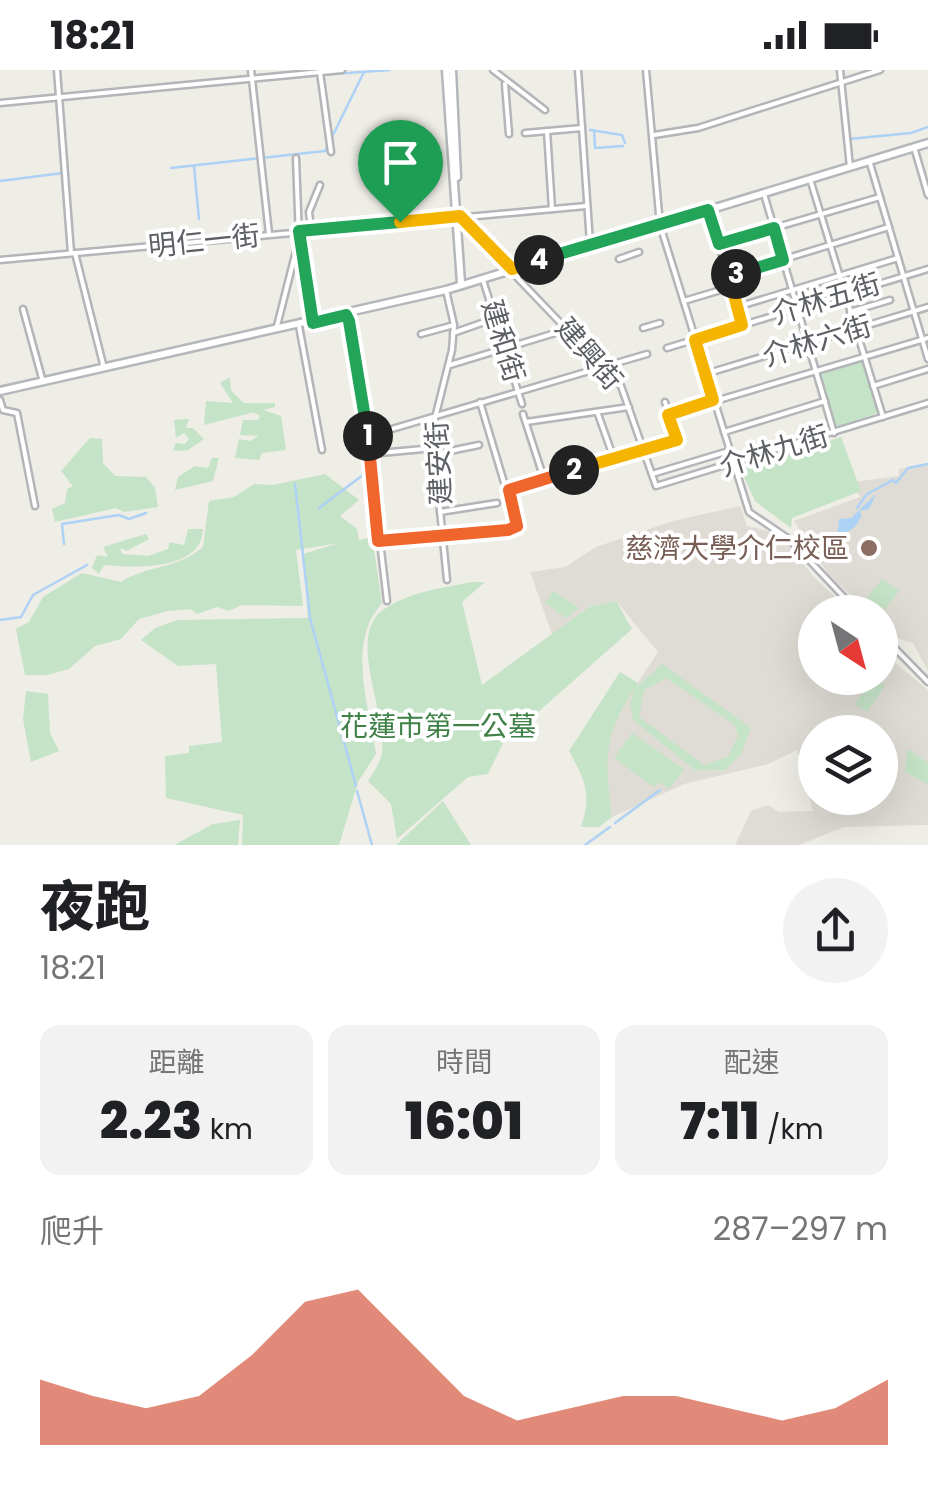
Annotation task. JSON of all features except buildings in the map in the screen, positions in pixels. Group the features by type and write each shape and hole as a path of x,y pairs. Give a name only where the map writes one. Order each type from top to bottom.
{"street":[{"path":"57,70 73,253 104,368"},
{"path":"250,70 269,234"},
{"path":"0,103 342,70"},
{"path":"449,70 464,283"},
{"path":"493,70 545,110"},
{"path":"578,70 590,244"},
{"path":"646,70 660,225 749,512 789,539 842,595"},
{"path":"840,70 850,167"},
{"path":"652,135 698,128 880,70"},
{"path":"320,71 331,152"},
{"path":"505,83 508,134"},
{"path":"534,104 534,114"},
{"path":"525,133 582,128"},
{"path":"546,132 552,210"},
{"path":"0,391 446,290 928,143"},
{"path":"914,147 928,194"},
{"path":"296,158 299,239 313,323"},
{"path":"870,160 928,359"},
{"path":"810,179 883,416"},
{"path":"311,229 309,212 320,185"},
{"path":"764,194 834,433"},
{"path":"719,244 880,197"},
{"name":"明仁一街","path":"0,260 586,206"},
{"path":"708,210 742,325"},
{"name":"建興街","path":"459,218 621,386 642,452"},
{"path":"729,276 889,227"},
{"path":"278,330 279,304 299,239"},
{"path":"618,260 639,252"},
{"path":"737,307 898,258"},
{"name":"介林五街","path":"667,348 928,269"},
{"name":"建和街","path":"483,278 522,404"},
{"path":"684,301 731,287"},
{"name":"建安街","path":"446,290 454,325 450,365 432,418 447,580"},
{"path":"850,312 890,300"},
{"name":"介林六街","path":"705,374 928,307"},
{"path":"23,309 43,382"},
{"path":"346,315 368,436 387,601"},
{"path":"453,333 496,318"},
{"path":"643,328 660,323"},
{"path":"421,334 454,325"},
{"path":"299,326 322,450"},
{"path":"450,365 567,330"},
{"path":"668,415 925,339"},
{"path":"368,436 647,354"},
{"path":"872,386 928,369"},
{"path":"0,400 4,410 17,413 35,506"},
{"path":"722,433 825,401"},
{"path":"378,541 517,526 480,402"},
{"path":"509,490 677,440 665,402"},
{"name":"介林九街","path":"652,474 656,486 928,403"},
{"path":"526,422 629,407"},
{"path":"522,414 544,479"},
{"path":"598,414 614,459"},
{"path":"369,454 478,446"},
{"path":"642,452 652,474 728,451"},
{"path":"440,512 498,502"},
{"path":"898,651 928,682"}],"shaded area":[{"name":"慈濟大學介仁校區","path":"928,464 928,671 913,643 898,638 898,595 851,595 828,574 794,521 860,497 854,482 899,476 899,469"},
{"path":"740,506 747,526 780,534 833,595 798,595 798,695 898,695 898,665 928,690 928,825 844,827 799,845 735,845 751,811 768,805 779,812 798,811 798,815 898,815 898,715 798,715 798,754 797,750 768,764 684,784 612,817 605,761 612,722 658,652 616,601 589,607 552,634 530,572 565,567 596,547 673,521"}],"green space":[{"path":"862,358 879,412 837,428 820,370"},
{"path":"230,377 231,391 244,403 275,403 275,407 204,425 206,401 233,403 220,383"},
{"path":"261,409 281,416 286,450 262,453 259,460 235,458 239,439 250,441 259,436 240,435 243,420 258,420 260,416 253,412"},
{"path":"189,419 186,428 193,428 204,439 188,450 173,451 176,443 185,444 189,439 184,433 176,438 174,420"},
{"path":"841,437 861,491 792,518 791,528 755,501 741,470"},
{"path":"90,438 102,439 103,463 115,476 146,477 155,488 158,507 124,512 116,508 55,522 52,509 65,503 67,489 73,486 61,471"},
{"path":"212,458 219,458 213,481 175,490 178,477 195,466 208,468"},
{"path":"325,474 359,500 340,516 357,529 359,540 372,537 382,603 371,619 362,655 376,754 358,782 339,845 242,845 243,815 166,798 165,756 189,753 189,746 222,742 216,664 178,666 141,640 155,628 177,620 308,618 303,554 339,543 296,550 303,606 242,605 229,611 217,607 197,614 191,609 168,611 139,619 121,639 95,646 69,669 47,675 25,675 16,629 29,622 43,597 82,573 121,582 194,554 203,547 209,501 234,497 254,484 273,485"},
{"path":"188,529 203,529 200,543 179,560 149,566 104,565 99,574 92,568 97,555 108,557 103,547 146,534 149,539 127,551 120,548 122,554 148,556 168,549 170,542 184,545"},
{"path":"882,579 899,591 896,595 869,595"},
{"name":"花蓮市第一公墓","path":"485,582 462,602 482,685 589,607 616,601 632,629 503,743 488,774 468,777 397,839 391,804 368,781 382,753 382,737 368,638 373,622 383,610 403,599"},
{"path":"553,591 579,608 566,618 545,603"},
{"path":"662,664 751,728 741,754 725,770 695,770 633,720 630,704 635,688 616,721 608,750 612,817 599,827 581,827 585,788 569,751 620,672 638,683 637,687","holes":["666,678 735,725 738,736 728,757 704,765 639,717 644,690"]},
{"path":"26,691 48,694 50,733 59,751 31,762 23,719"},
{"path":"862,695 879,695 867,712 855,704"},
{"path":"632,733 684,769 669,789 659,782 654,787 614,758"},
{"path":"908,749 928,763 928,784 905,772"},
{"path":"443,801 471,845 396,845"},
{"path":"240,820 238,845 174,845 213,824"}],"water":[{"path":"876,494 869,509 859,511 862,515 855,527 837,539 839,519 851,518"}],"waterway":[{"path":"277,78 390,70"},
{"path":"171,168 325,151 364,72"},
{"path":"0,181 63,173 57,98"},
{"path":"849,139 911,133 928,127"},
{"path":"590,130 622,135 625,143"},
{"path":"594,130 595,148 623,146"},
{"path":"194,166 199,219"},
{"path":"857,508 867,494 893,480 896,483 908,468 928,464"},
{"path":"319,508 363,475 362,469"},
{"path":"295,484 310,618 356,786"},
{"path":"64,544 62,524 119,515 129,519 146,513"},
{"path":"0,620 21,617 33,595 87,565"},
{"path":"615,823 660,790"},
{"path":"357,791 372,845"},
{"path":"585,845 610,827"}],"place":[{"name":"慈濟大學介仁校區","path":"869,548"}],"route":[{"path":"708,210 719,244 774,228 783,260 729,276 742,325 695,340 713,400 668,415 677,440 509,490 517,526 508,530 378,541 362,389 349,321 346,315 313,323 299,231 400,222 460,216 512,269 708,210"}]}
